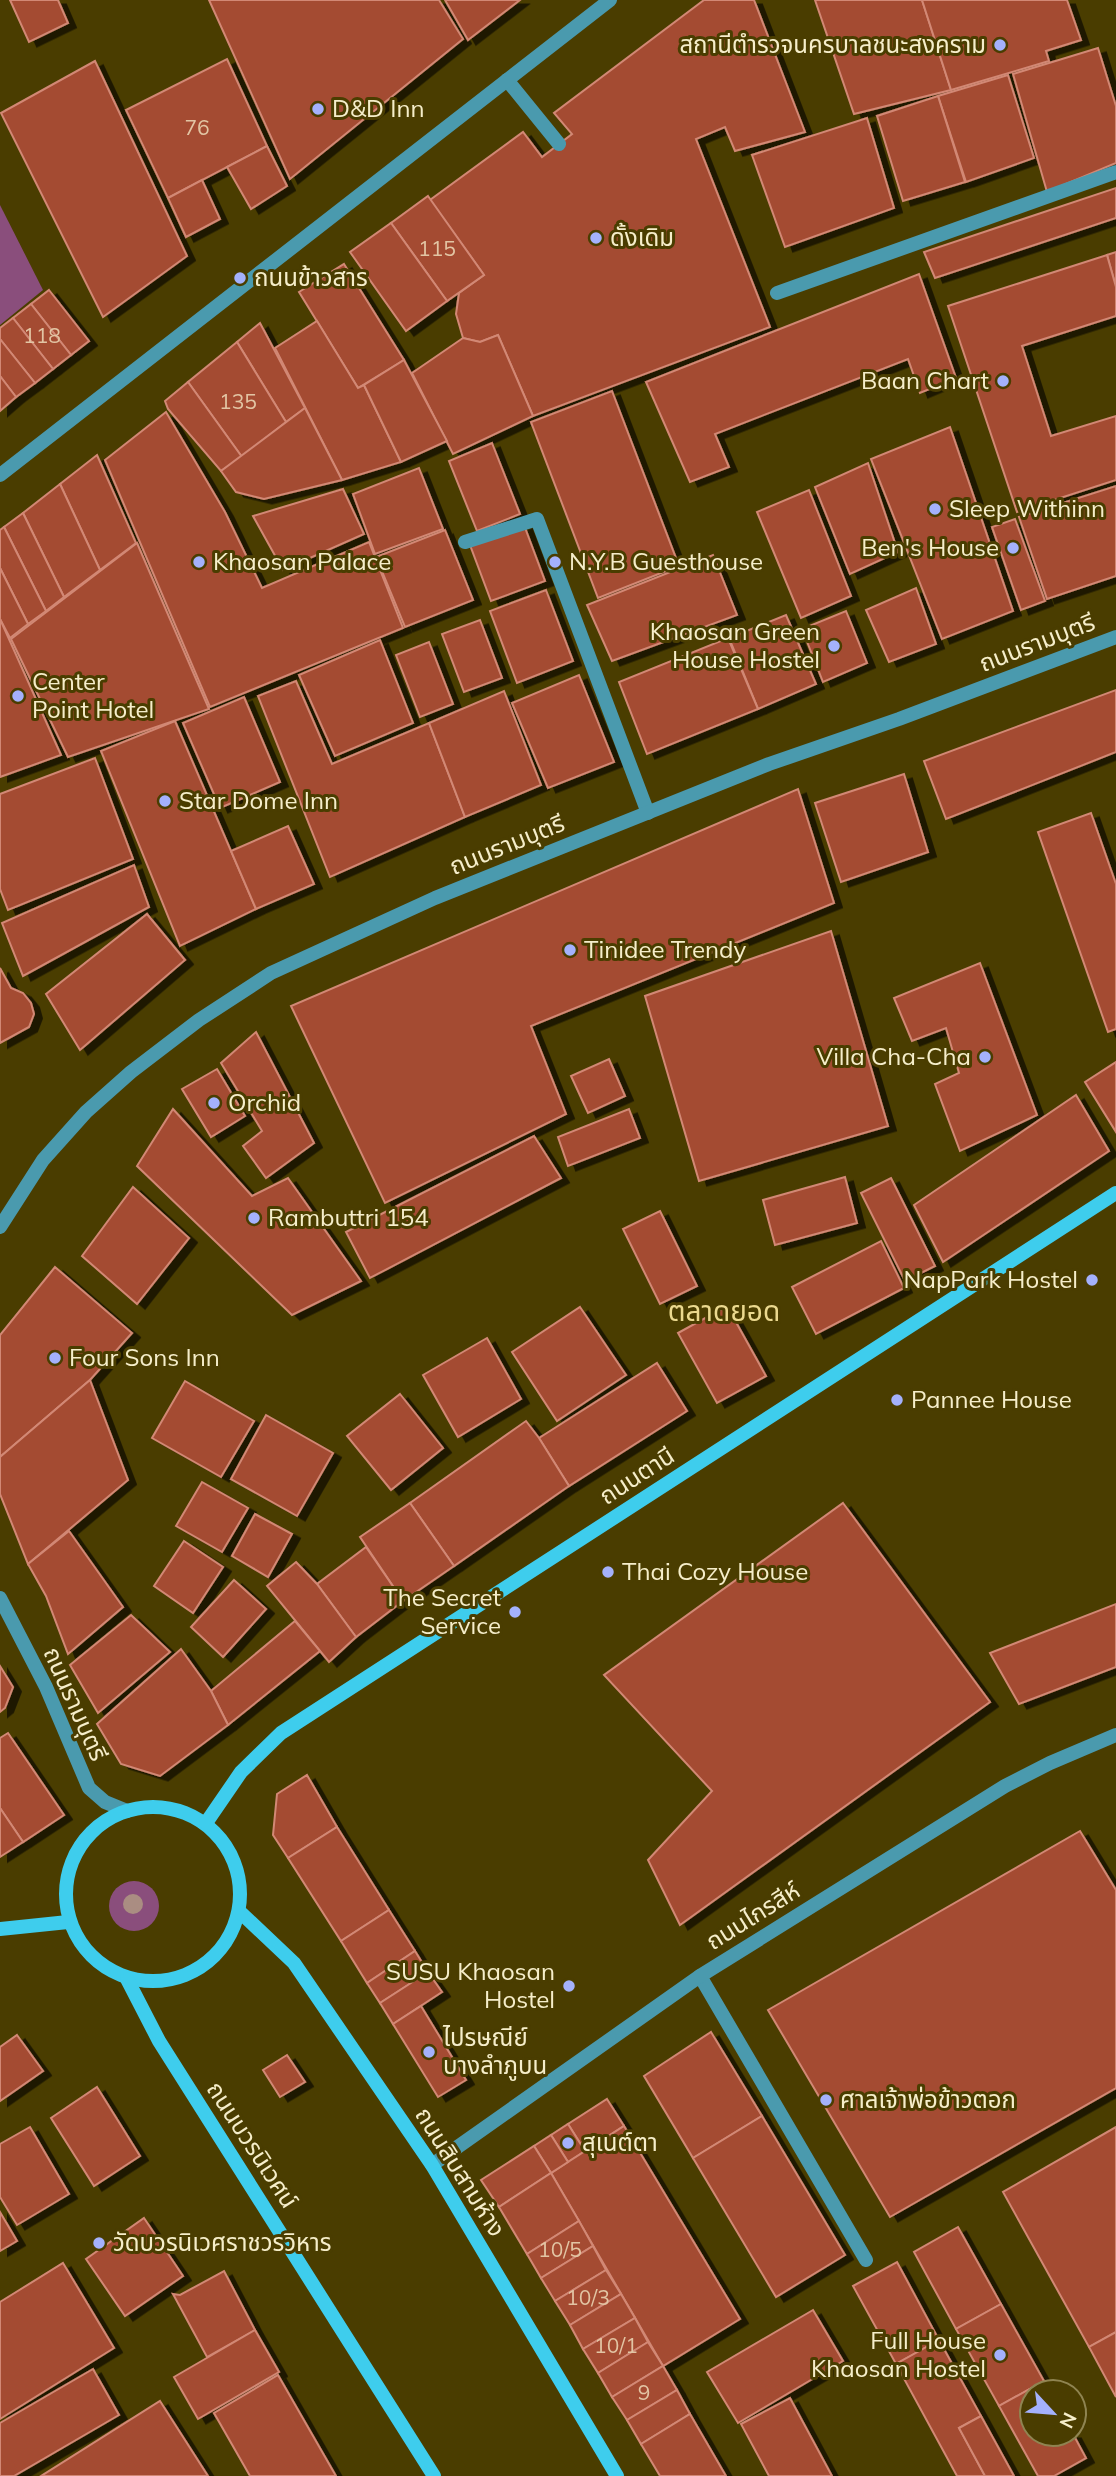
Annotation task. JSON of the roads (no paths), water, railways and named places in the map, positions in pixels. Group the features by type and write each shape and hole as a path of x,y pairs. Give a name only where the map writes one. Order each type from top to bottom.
{"street":[{"path":"0,475 610,0"},
{"path":"507,80 559,144"},
{"path":"777,293 1116,173"},
{"path":"465,542 537,519 648,813"},
{"name":"ถนนรามบุตรี","path":"0,1227 43,1160 86,1112 131,1072 200,1020 271,973 435,898 769,764 899,719 1116,637"},
{"name":"ถนนตานี","path":"206,1823 242,1772 281,1733 1116,1193"},
{"name":"ถนนรามบุตรี","path":"0,1598 46,1687 89,1788 105,1802 127,1811"},
{"name":"ถนนไกรสีห์","path":"432,2165 700,1976 1005,1786 1049,1763 1116,1735"},
{"path":"156,1806 187,1812 206,1823 219,1837 235,1865 240,1885 239,1911 234,1930 218,1955 194,1973 164,1982 148,1983 127,1979 87,1953 68,1922 66,1905 71,1863 87,1837 107,1820 127,1811 156,1806"},
{"name":"ถนนสิบสามห้าง","path":"239,1911 294,1963 432,2165 617,2476"},
{"path":"0,1929 68,1922"},
{"path":"700,1976 866,2260"},
{"name":"ถนนบวรนิเวศน์","path":"127,1979 159,2041 434,2476"}],"place":[{"name":"สถานีตำรวจนครบาลชนะสงคราม","path":"1000,45"},
{"name":"D&D Inn","path":"318,109"},
{"name":"ดั้งเดิม","path":"596,238"},
{"name":"ถนนข้าวสาร","path":"240,278"},
{"name":"Baan Chart","path":"1003,381"},
{"name":"Sleep Withinn","path":"935,509"},
{"name":"Ben's House","path":"1013,548"},
{"name":"Khaosan Palace","path":"199,562"},
{"name":"N.Y.B Guesthouse","path":"555,562"},
{"name":"Khaosan Green House Hostel","path":"834,646"},
{"name":"Center Point Hotel","path":"18,696"},
{"name":"Star Dome Inn","path":"165,801"},
{"name":"Tinidee Trendy","path":"570,950"},
{"name":"Villa Cha-Cha","path":"985,1057"},
{"name":"Orchid","path":"214,1103"},
{"name":"Rambuttri 154","path":"254,1218"},
{"name":"NapPark Hostel","path":"1092,1280"},
{"name":"Four Sons Inn","path":"55,1358"},
{"name":"Pannee House","path":"897,1400"},
{"name":"Thai Cozy House","path":"608,1572"},
{"name":"The Secret Service","path":"515,1612"},
{"name":"SUSU Khaosan Hostel","path":"569,1986"},
{"name":"ไปรษณีย์ บางลำภูบน","path":"429,2052"},
{"name":"ศาลเจ้าพ่อข้าวตอก","path":"826,2100"},
{"name":"สุเนต์ตา","path":"568,2143"},
{"name":"วัดบวรนิเวศราชวรวิหาร","path":"99,2243"},
{"name":"Full House Khaosan Hostel","path":"1000,2355"}],"district":[{"name":"ตลาดยอด","path":"724,1311"}]}
